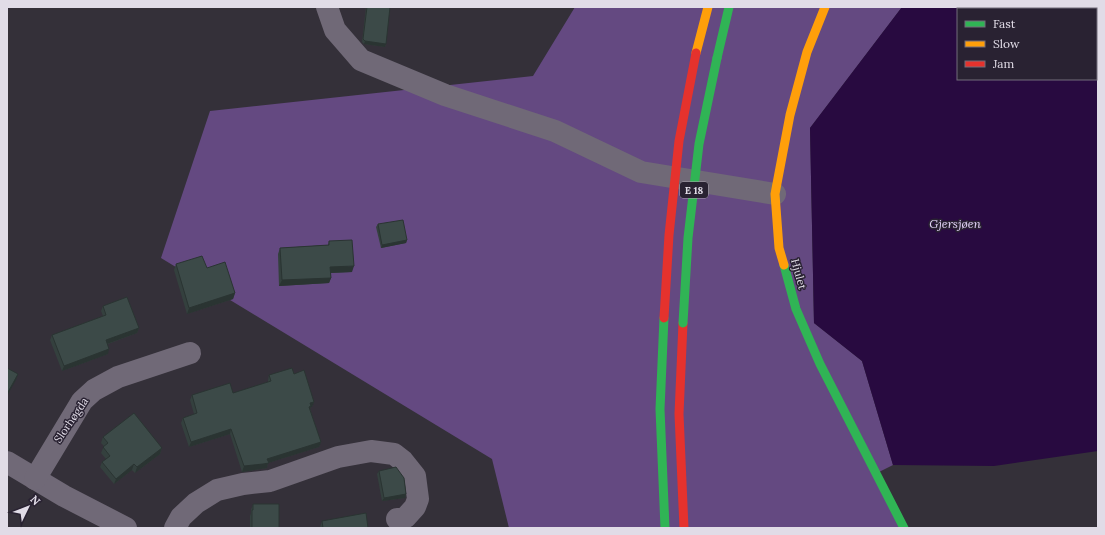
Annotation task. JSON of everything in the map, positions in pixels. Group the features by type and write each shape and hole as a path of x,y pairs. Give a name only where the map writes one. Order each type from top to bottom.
{"main road":[{"name":"E 18","path":"665,528 660,409 669,235 679,141 696,53 708,7"},
{"name":"E 18","path":"684,528 679,414 688,238 699,144 729,7"},
{"name":"Hjulet","path":"825,7 807,52 790,115 775,194 779,248 796,309 820,364 904,528"}],"street":[{"path":"327,7 335,30 361,60 445,95 555,131 641,172 775,194"},
{"name":"Slorhøgda","path":"35,479 82,400 94,390 118,377 190,353"},
{"path":"175,528 181,517 196,503 217,490 243,484 257,484 270,481 338,457 371,450 394,454 403,461 415,476 418,499 415,507 406,517 397,519"},
{"path":"7,462 64,496 126,528"}],"shaded area":[{"path":"575,7 902,7 810,128 814,323 862,361 893,465 877,473 904,528 509,528 492,459 161,258 210,111 533,76"}],"water":[{"name":"Gjersjøen","path":"902,7 1098,7 1098,451 994,466 893,465 862,361 814,323 810,128"}],"building":[{"path":"367,7 390,7 386,44 365,41 363,39"},
{"path":"403,220 407,240 382,245 378,224"},
{"path":"352,240 354,266 330,267 331,278 282,280 280,248 329,245 329,241"},
{"path":"202,256 207,268 225,262 235,293 189,308 176,264"},
{"path":"127,297 139,328 106,340 109,349 64,366 52,335 106,315 103,306"},
{"path":"7,368 18,374 7,394"},
{"path":"292,368 294,374 304,370 314,402 310,403 311,406 309,407 321,442 267,459 269,463 244,466 231,429 191,442 183,418 197,413 192,395 230,383 233,393 271,381 269,375"},
{"path":"134,413 162,448 137,467 134,464 116,479 102,462 110,456 103,447 108,443 103,437"},
{"path":"396,467 404,478 406,494 384,498 379,471"},
{"path":"253,504 279,504 279,528 252,528"},
{"path":"366,513 368,528 323,528 322,521"}],"traffic: fast":[{"path":"717,58 729,7"},
{"path":"683,323 688,238 699,144 717,58"},
{"path":"784,265 796,309 820,364 904,528"},
{"path":"664,318 660,409 665,528"}],"traffic: slow":[{"path":"696,53 708,7"},
{"path":"784,265 779,248 775,194 790,115 807,52 825,7"}],"traffic: jam":[{"path":"664,318 669,235 679,141 696,53"},
{"path":"683,323 679,414 684,528"}]}
